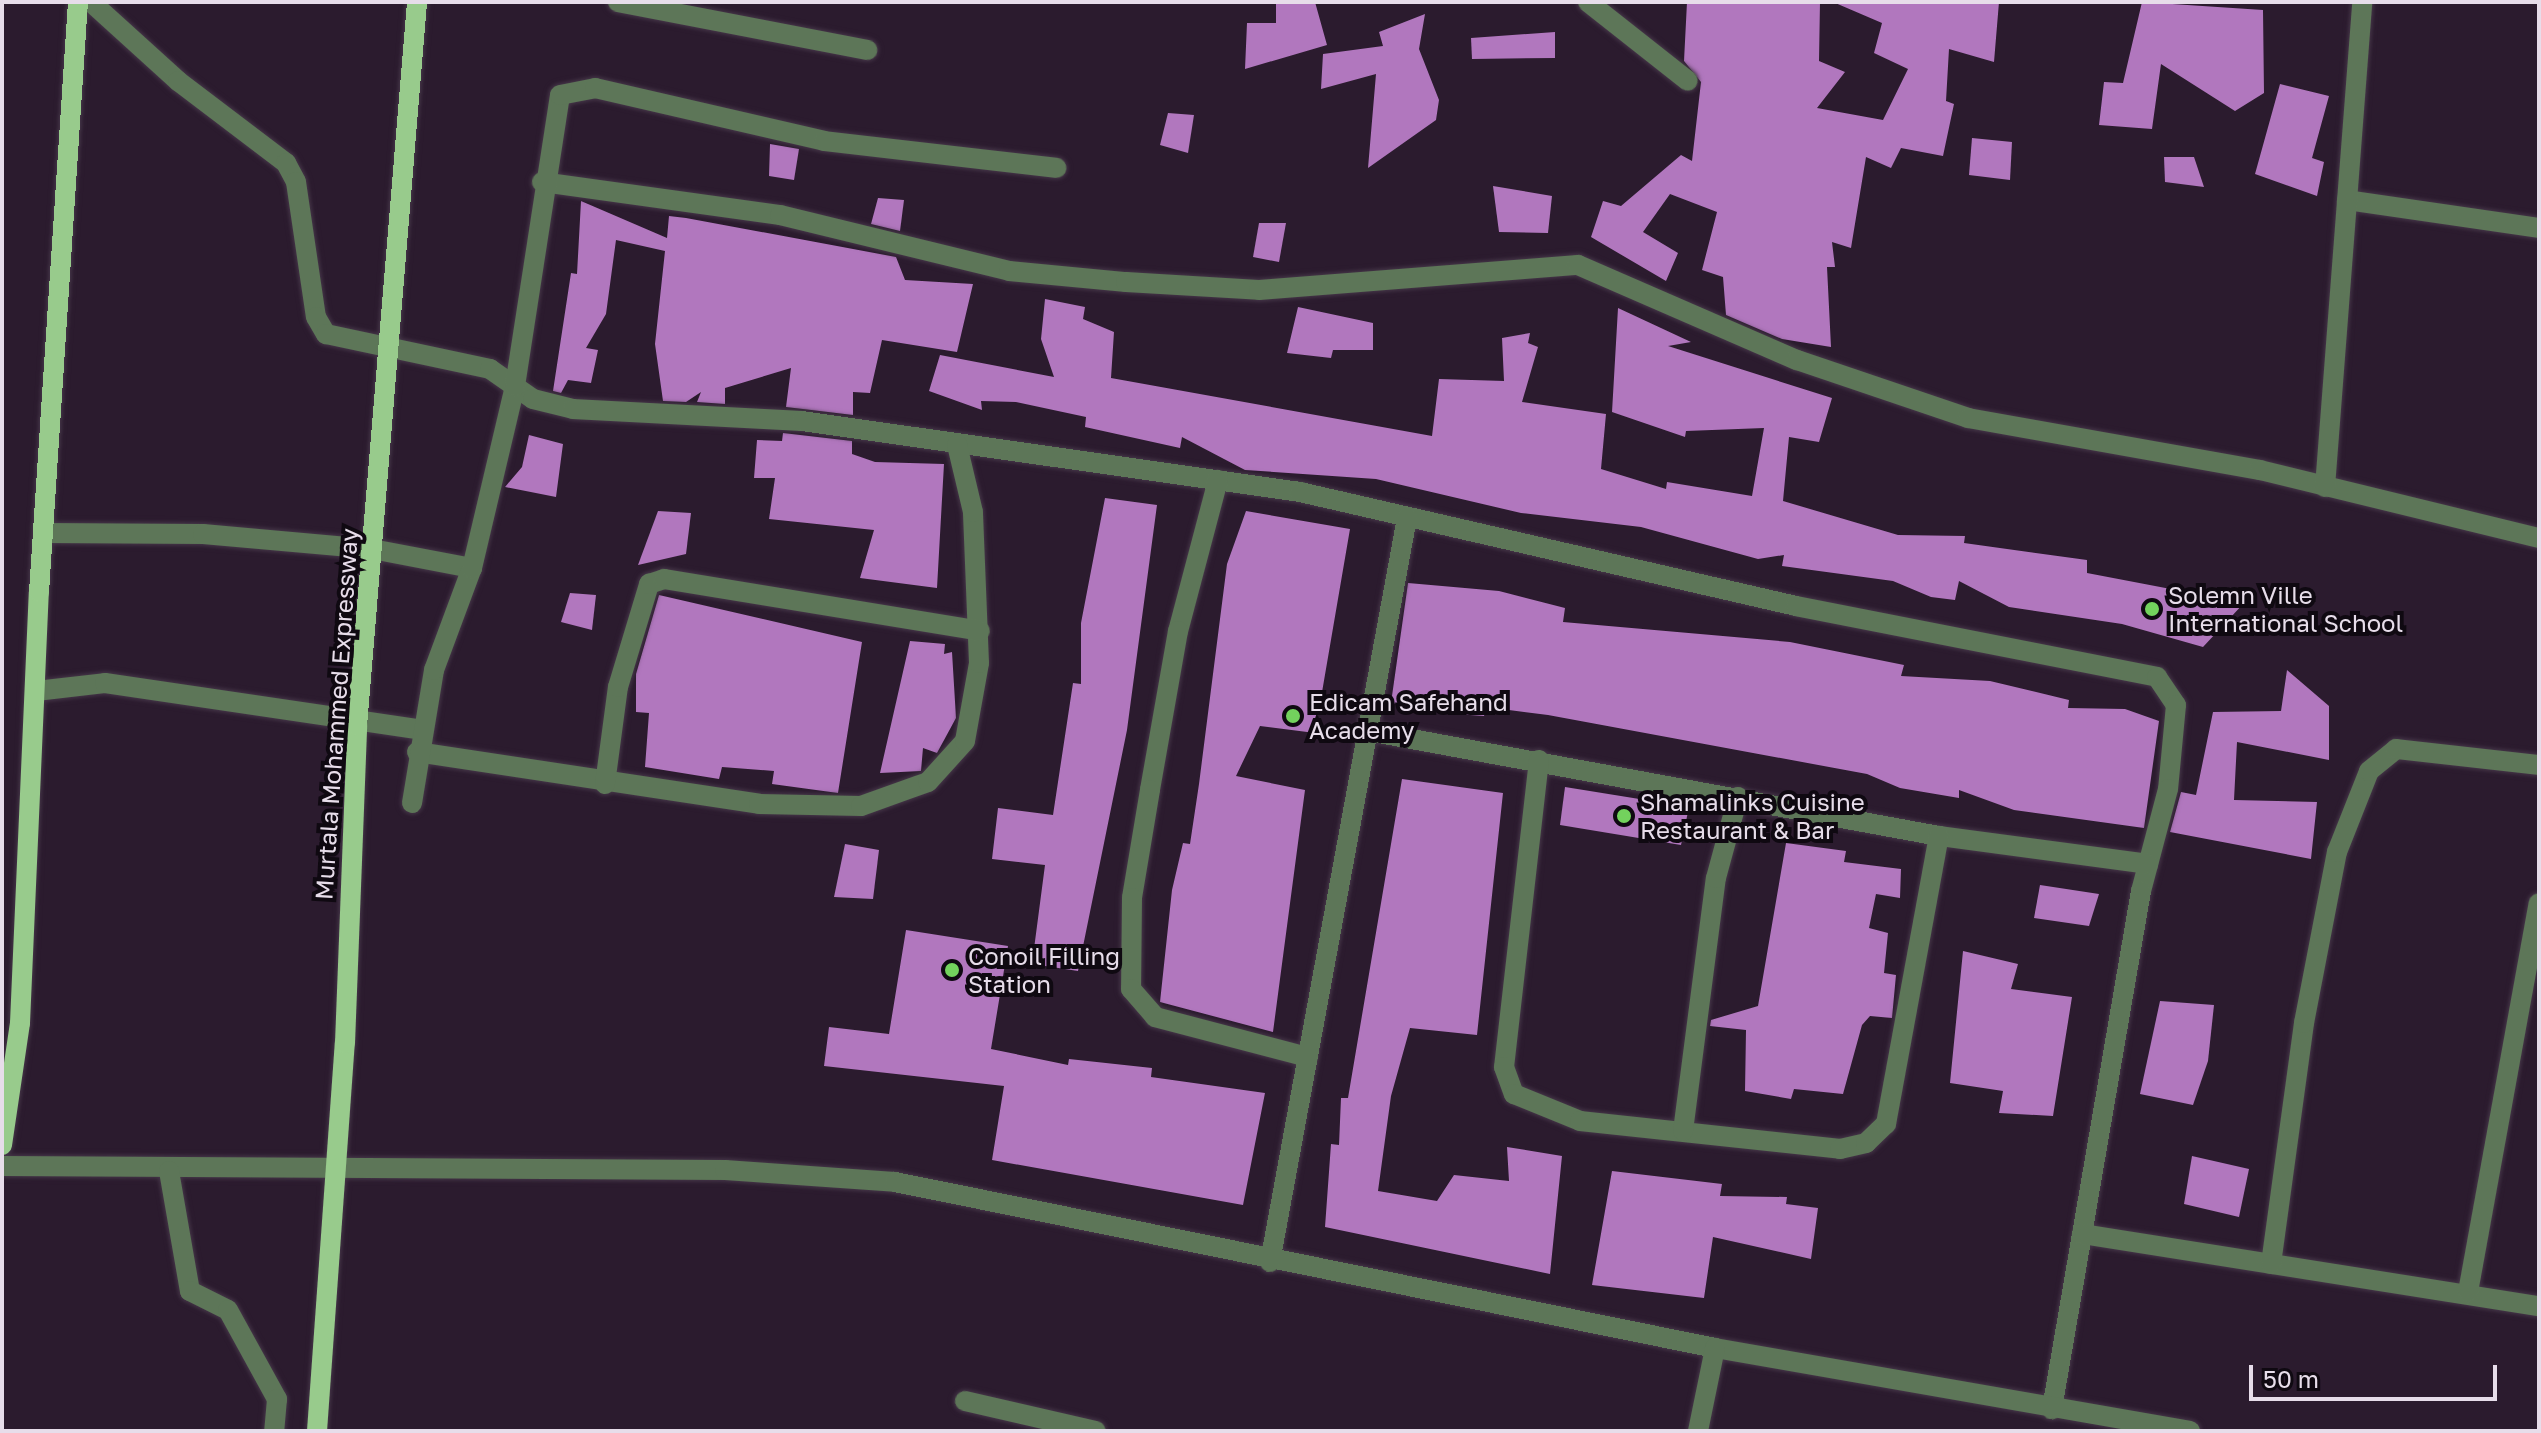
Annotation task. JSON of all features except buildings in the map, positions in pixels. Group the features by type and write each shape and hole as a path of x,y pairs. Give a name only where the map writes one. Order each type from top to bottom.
{"main road":[{"path":"2,1145 20,1023 43,533 78,2"},
{"name":"Murtala Mohammed Expressway","path":"317,1431 336,1164 357,726 417,2"}],"street":[{"path":"91,2 178,81 286,163 296,182 320,326 326,334 490,369 515,386 573,409 802,421 1218,480 1407,518 1796,606 2157,677 2176,705 2168,789 2148,864 2052,1409"},
{"path":"618,2 867,50"},
{"path":"1588,2 1688,81"},
{"path":"2325,487 2362,2"},
{"path":"412,803 417,752 434,670 472,568 515,386 542,182 560,95 582,89 824,141 1056,168"},
{"path":"542,182 780,215 1009,271 1126,282 1259,290 1578,265 1797,360 1968,418 2325,487 2539,538"},
{"path":"2347,200 2539,228"},
{"path":"417,752 605,784 759,804 861,806 901,797 928,782 965,741 980,631 973,512 957,445"},
{"path":"1218,480 1178,631 1150,790 1132,898 1131,989 1155,1017 1308,1057"},
{"path":"1270,1262 1407,518"},
{"path":"43,533 203,534 372,549 472,568"},
{"path":"605,784 618,687 649,584 664,579 980,631"},
{"path":"36,691 105,683 357,726 422,730"},
{"path":"1368,731 1539,760 1939,836 2148,864"},
{"path":"2271,1264 2304,1023 2337,852 2369,771 2396,749 2539,765"},
{"path":"1539,760 1504,1067 1514,1094 1580,1121 1840,1149 1866,1143 1886,1124 1939,836"},
{"path":"1683,1131 1716,878 1738,797"},
{"path":"2468,1292 2539,903"},
{"path":"2,1166 169,1171 336,1164 725,1170 895,1182 1270,1262 1715,1348 2190,1431"},
{"path":"169,1171 190,1291 228,1310 277,1399 274,1431"},
{"path":"2082,1234 2468,1292 2539,1306"},
{"path":"1698,1431 1715,1348"},
{"path":"965,1401 1053,1426 1096,1431"}],"place":[{"name":"Solemn Ville International School","path":"2152,609"},
{"name":"Edicam Safehand Academy","path":"1293,716"},
{"name":"Shamalinks Cuisine Restaurant & Bar","path":"1624,816"},
{"name":"Conoil Filling Station","path":"952,970"}]}
